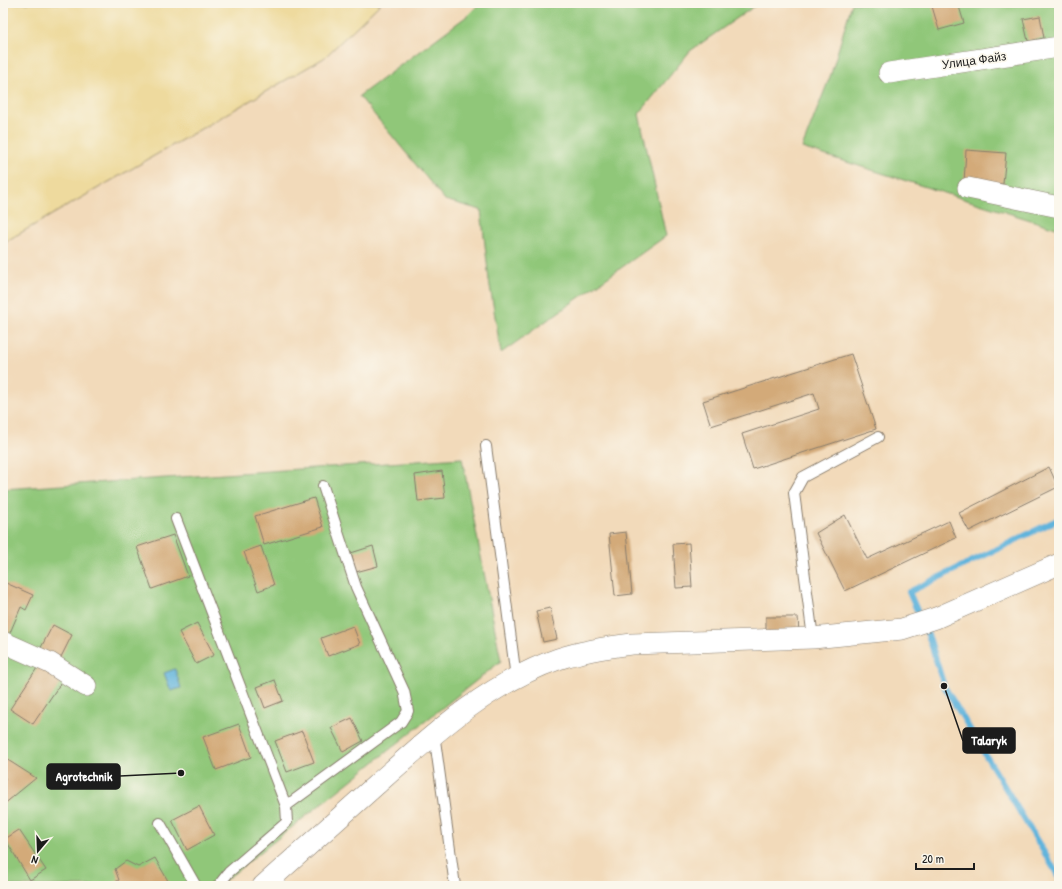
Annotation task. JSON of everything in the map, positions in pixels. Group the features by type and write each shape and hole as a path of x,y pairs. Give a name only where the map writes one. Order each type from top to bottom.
{"street":[{"name":"Улица Файз","path":"889,73 1059,47"},
{"path":"968,188 1059,207"},
{"path":"263,886 434,733 480,700 516,678 559,659 614,646 670,642 814,638 902,629 936,618 1059,564"},
{"path":"3,642 50,663 86,686"}],"lane":[{"path":"814,638 794,493 803,477 878,437"},
{"path":"486,446 516,678"},
{"path":"286,806 401,722 408,711 404,691 356,587 323,486"},
{"path":"176,519 286,806 288,822 229,872 218,886"},
{"path":"434,733 455,886"},
{"path":"160,823 196,886"}],"green space":[{"path":"480,3 759,3 690,51 639,114 666,236 501,353 489,280 481,210 445,200 359,96 467,16"},
{"path":"852,3 1059,3 1059,229 802,148 831,74"},
{"path":"462,458 501,661 218,886 3,886 3,489"}],"sand":[{"path":"3,3 381,3 324,58 3,243"}],"water":[{"path":"175,669 181,688 171,691 164,673"}],"building":[{"path":"931,3 958,3 964,23 939,30"},
{"path":"1040,16 1044,38 1028,41 1023,19"},
{"path":"966,150 1006,153 1003,184 964,182"},
{"path":"851,354 876,429 753,469 742,434 819,409 814,393 711,426 703,401"},
{"path":"1049,467 1058,487 969,531 959,513"},
{"path":"442,471 445,498 418,501 415,475"},
{"path":"314,498 323,527 264,545 255,516"},
{"path":"845,515 867,559 949,521 956,538 845,591 816,533"},
{"path":"626,532 632,594 615,596 609,534"},
{"path":"173,535 188,576 152,589 137,547"},
{"path":"689,543 692,587 676,588 673,544"},
{"path":"261,546 274,585 258,591 244,552"},
{"path":"373,546 378,566 356,572 351,553"},
{"path":"6,583 33,595 26,610 21,607 9,635 3,632 3,589"},
{"path":"550,608 557,639 543,642 536,611"},
{"path":"766,617 798,617 799,633 766,633"},
{"path":"197,623 214,655 196,664 179,632"},
{"path":"53,625 72,635 58,663 38,653"},
{"path":"353,626 360,644 328,656 321,638"},
{"path":"39,665 62,681 33,724 10,709"},
{"path":"275,680 283,701 265,708 257,687"},
{"path":"352,718 363,741 343,752 331,728"},
{"path":"239,724 251,757 216,770 203,737"},
{"path":"302,731 314,762 287,772 275,741"},
{"path":"3,757 36,778 3,805 3,782 6,779 3,778"},
{"path":"199,806 214,835 187,850 172,820"},
{"path":"19,830 46,870 30,880 5,839"},
{"path":"155,858 170,886 108,886 119,880 115,869 126,861 138,867"}],"waterway":[{"path":"1059,519 909,592 930,640 944,686 1059,877"}],"place":[{"name":"Talaryk","path":"944,686"},
{"name":"Agrotechnik","path":"181,773"}]}
